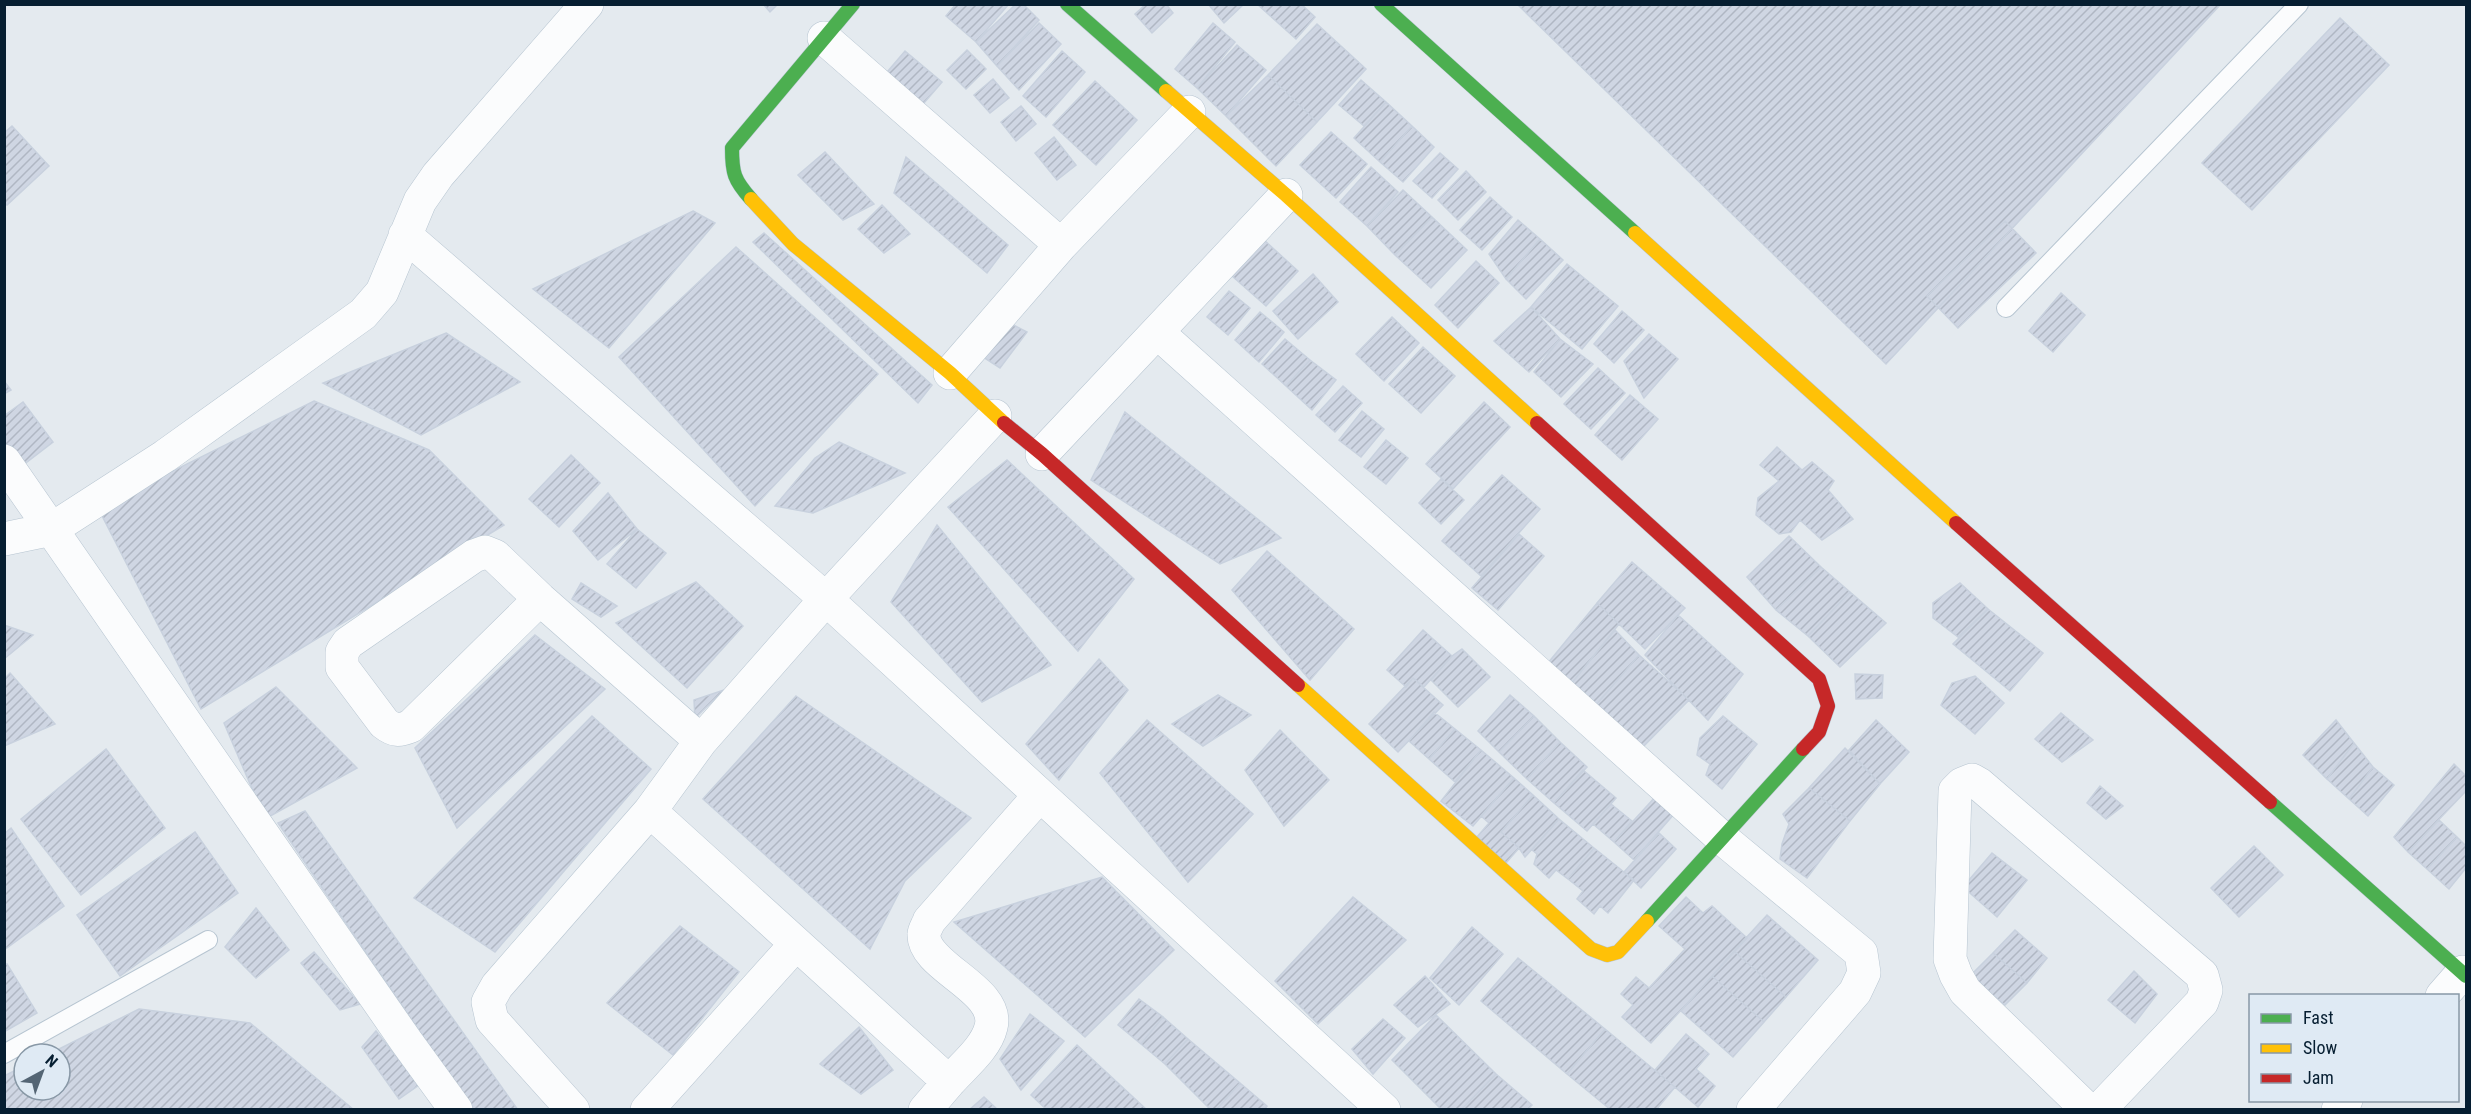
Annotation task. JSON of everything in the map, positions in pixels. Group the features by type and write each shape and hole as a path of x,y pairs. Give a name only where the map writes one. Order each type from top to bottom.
{"street":[{"path":"4,539 52,529 165,456 363,314 382,292 420,201 438,175 587,4"},
{"path":"853,4 732,148 732,166 736,182 793,244 950,373 995,416 1042,454 1591,949 1607,956 1618,952 1820,732 1828,706 1818,679 1286,195 1067,4"},
{"path":"1381,4 1968,533 2457,981"},
{"path":"824,38 1061,244"},
{"path":"950,373 1061,244 1189,112"},
{"path":"1042,454 1286,195"},
{"path":"405,236 826,599 1305,1035 1384,1110"},
{"path":"1157,332 1723,839 1861,953 1864,973 1855,992 1753,1110"},
{"path":"573,1110 492,1020 488,1002 497,986 650,812 701,741 826,599 995,416"},
{"path":"4,461 456,1110"},
{"path":"540,599 411,726 400,731 384,723 342,667 342,652 348,643 474,556 485,552 495,556 540,599 701,741"},
{"path":"2088,1110 1965,991 1950,959 1955,791 1962,784 1972,780 2202,975 2206,990 2202,1002 2099,1110"},
{"path":"925,1110 985,1042 992,1025 989,1004 928,949 924,934 929,921 1040,796"},
{"path":"650,812 949,1082"},
{"path":"647,1110 796,944"}],"lane":[{"path":"2006,308 2299,4"},
{"path":"4,1054 208,940"}],"building":[{"path":"763,4 778,4 770,12"},
{"path":"956,4 1009,4 976,42 946,16"},
{"path":"1016,4 1023,4 1039,20 997,66 976,42"},
{"path":"1146,4 1166,4 1173,13 1152,33 1135,14"},
{"path":"1208,4 1244,4 1224,23"},
{"path":"1257,4 1301,4 1315,17 1296,39"},
{"path":"1517,4 2221,4 1886,364"},
{"path":"2340,18 2389,65 2252,210 2202,163"},
{"path":"1039,23 1061,44 1019,90 997,66"},
{"path":"1213,23 1235,42 1197,88 1175,69"},
{"path":"1317,24 1366,69 1317,122 1268,75"},
{"path":"1237,45 1266,70 1226,116 1197,88"},
{"path":"967,50 986,69 966,89 947,70"},
{"path":"905,51 942,82 918,110 882,78"},
{"path":"1062,51 1085,72 1046,117 1023,96"},
{"path":"1268,75 1317,122 1276,166 1226,116"},
{"path":"993,79 1009,98 990,113 974,95"},
{"path":"1361,80 1386,102 1364,126 1339,105"},
{"path":"1095,81 1137,120 1096,165 1053,125"},
{"path":"1386,102 1412,126 1380,162 1354,138"},
{"path":"1021,106 1036,124 1016,141 1001,122"},
{"path":"12,126 49,166 7,205 4,203 4,133"},
{"path":"1412,126 1434,147 1403,182 1380,162"},
{"path":"1331,132 1367,164 1336,198 1300,165"},
{"path":"1054,137 1076,165 1057,180 1035,153"},
{"path":"825,152 874,204 843,220 798,175"},
{"path":"1440,153 1458,169 1432,198 1413,181"},
{"path":"906,157 1008,245 987,273 894,193"},
{"path":"1371,167 1398,192 1367,226 1340,202"},
{"path":"1466,171 1486,192 1458,220 1438,200"},
{"path":"1403,190 1432,217 1395,255 1367,226"},
{"path":"1490,197 1512,217 1482,250 1460,230"},
{"path":"882,205 910,234 884,253 858,229"},
{"path":"693,211 715,223 609,348 533,289"},
{"path":"1432,217 1467,250 1431,288 1395,255"},
{"path":"1518,220 1540,239 1506,279 1489,254"},
{"path":"2005,221 2036,253 1958,328 1927,296"},
{"path":"764,233 932,385 918,403 753,242"},
{"path":"1540,239 1563,260 1526,299 1506,279"},
{"path":"1264,240 1298,271 1266,306 1232,276"},
{"path":"736,247 878,374 755,506 619,357"},
{"path":"1476,261 1499,283 1458,328 1435,305"},
{"path":"1567,264 1618,306 1582,349 1531,307"},
{"path":"1313,274 1338,302 1298,339 1273,311"},
{"path":"1229,291 1250,308 1228,335 1207,317"},
{"path":"2061,293 2085,315 2053,352 2029,331"},
{"path":"1531,307 1560,339 1529,372 1494,341"},
{"path":"1622,311 1644,330 1614,363 1594,344"},
{"path":"1260,312 1284,332 1259,362 1235,340"},
{"path":"1392,317 1419,343 1384,381 1356,354"},
{"path":"1006,321 1027,332 1000,368 980,355"},
{"path":"446,333 520,382 421,435 323,383"},
{"path":"1649,334 1678,359 1644,398 1624,361"},
{"path":"1285,339 1310,360 1286,386 1262,364"},
{"path":"1560,339 1593,364 1561,397 1534,372"},
{"path":"1423,347 1455,376 1421,413 1389,384"},
{"path":"1310,360 1336,380 1312,410 1286,386"},
{"path":"1598,368 1625,393 1591,429 1564,404"},
{"path":"4,381 11,390 4,394"},
{"path":"1343,386 1362,403 1335,432 1316,415"},
{"path":"1630,395 1658,419 1622,460 1595,435"},
{"path":"314,401 429,450 504,525 201,709 98,508"},
{"path":"23,402 53,442 18,469 4,451 4,416"},
{"path":"1484,402 1510,427 1453,489 1426,464"},
{"path":"1362,411 1384,429 1361,457 1339,440"},
{"path":"1125,412 1281,538 1220,564 1091,480"},
{"path":"1386,440 1408,458 1386,484 1364,467"},
{"path":"839,442 905,473 813,513 775,506 815,458"},
{"path":"1777,447 1802,470 1812,462 1834,481 1828,490 1853,519 1822,540 1800,520 1791,532 1779,534 1756,515 1758,498 1779,481 1760,465"},
{"path":"571,455 600,483 559,527 529,499"},
{"path":"1007,460 1134,579 1078,651 948,507"},
{"path":"1502,475 1540,509 1481,576 1442,541"},
{"path":"1441,479 1464,500 1441,524 1419,503"},
{"path":"608,493 637,529 598,560 573,531"},
{"path":"937,525 1051,665 982,702 891,602"},
{"path":"637,529 666,553 636,588 607,564"},
{"path":"1519,534 1544,556 1498,610 1472,588"},
{"path":"1789,536 1821,567 1776,610 1747,577"},
{"path":"1267,551 1354,629 1310,680 1232,590"},
{"path":"1632,562 1685,608 1645,649 1597,603"},
{"path":"1821,567 1850,592 1808,636 1776,610"},
{"path":"696,582 743,626 687,688 616,623"},
{"path":"581,583 617,606 601,617 572,599"},
{"path":"1960,583 1988,609 1958,637 1933,618 1933,603"},
{"path":"1850,592 1886,623 1840,667 1808,636"},
{"path":"1597,603 1619,624 1571,684 1548,663"},
{"path":"1988,609 2043,653 2010,691 1953,644"},
{"path":"1678,615 1743,674 1708,720 1645,655"},
{"path":"4,625 33,635 4,659"},
{"path":"1423,630 1452,656 1424,687 1413,678 1406,687 1387,670"},
{"path":"1615,630 1639,655 1595,706 1571,684"},
{"path":"535,635 605,689 457,828 415,748"},
{"path":"1462,649 1490,677 1458,707 1431,680 1452,656"},
{"path":"1639,655 1689,700 1640,750 1595,706"},
{"path":"1099,659 1128,690 1059,780 1026,744"},
{"path":"10,673 55,724 4,746 4,679"},
{"path":"1855,674 1883,675 1882,698 1856,699"},
{"path":"1975,676 2004,703 1975,734 1941,705 1952,683"},
{"path":"1413,678 1443,705 1398,752 1369,724"},
{"path":"276,687 357,768 265,819 224,723"},
{"path":"724,690 695,718 694,700"},
{"path":"1218,695 1251,715 1203,746 1172,724"},
{"path":"1510,695 1534,716 1499,752 1478,731"},
{"path":"796,696 971,818 905,881 870,949 703,799"},
{"path":"1434,712 1455,729 1429,759 1409,741"},
{"path":"2061,713 2093,740 2062,762 2035,739"},
{"path":"592,716 651,769 495,952 414,898"},
{"path":"1534,716 1560,742 1527,779 1499,752"},
{"path":"1723,716 1757,744 1722,789 1706,775 1710,764 1697,755 1700,738"},
{"path":"1147,720 1253,814 1188,882 1100,773"},
{"path":"1876,720 1909,752 1880,784 1849,750"},
{"path":"2336,720 2354,743 2327,779 2303,755"},
{"path":"1455,729 1481,750 1455,782 1429,759"},
{"path":"1280,730 1329,780 1284,826 1245,770"},
{"path":"1560,742 1587,767 1554,803 1527,779"},
{"path":"2354,743 2373,767 2349,799 2327,779"},
{"path":"1845,748 1880,784 1850,821 1809,788"},
{"path":"106,749 165,828 81,895 21,819"},
{"path":"1481,750 1514,778 1473,826 1441,801"},
{"path":"2454,764 2466,776 2466,791 2408,852 2394,837"},
{"path":"2373,767 2394,785 2368,816 2349,799"},
{"path":"1583,770 1616,798 1587,831 1554,803"},
{"path":"1514,778 1533,795 1501,832 1519,848 1506,863 1477,837 1489,823 1481,816"},
{"path":"2100,786 2123,806 2106,819 2087,803"},
{"path":"1809,788 1850,821 1807,878 1780,859 1789,824 1783,814"},
{"path":"1533,795 1559,819 1525,857 1519,848 1501,832"},
{"path":"1656,796 1675,813 1634,860 1614,842"},
{"path":"1611,804 1632,821 1614,842 1593,824"},
{"path":"305,811 518,1110 473,1110 278,823"},
{"path":"1559,819 1594,848 1568,879 1556,870 1549,878 1534,864 1537,854 1532,850"},
{"path":"2439,820 2457,837 2427,869 2408,852"},
{"path":"11,828 64,906 4,950 4,834"},
{"path":"195,832 238,893 120,976 77,915"},
{"path":"1659,833 1676,849 1641,888 1624,872"},
{"path":"2457,837 2466,846 2466,868 2449,889 2427,869"},
{"path":"2254,846 2283,875 2239,917 2211,888"},
{"path":"1594,848 1634,880 1608,913 1600,906 1594,914 1577,899 1583,891 1568,879"},
{"path":"1992,853 2027,880 1997,917 1963,887"},
{"path":"1102,877 1174,950 1085,1037 954,922"},
{"path":"1353,897 1406,940 1318,1024 1275,981"},
{"path":"1686,897 1703,913 1712,906 1747,938 1651,1043 1622,1017 1633,1005 1621,994 1636,977 1649,988 1685,949 1659,926"},
{"path":"256,908 289,950 256,978 225,947"},
{"path":"1767,915 1818,960 1786,997 1734,951"},
{"path":"680,926 739,972 673,1055 607,1003"},
{"path":"1472,927 1503,954 1459,1005 1430,978"},
{"path":"2015,930 2047,958 2027,983 1993,953"},
{"path":"1734,951 1786,997 1764,1022 1712,976"},
{"path":"314,952 360,1004 340,1010 301,963"},
{"path":"1993,953 2027,983 2005,1005 1969,977"},
{"path":"1518,958 1605,1029 1567,1074 1481,1001"},
{"path":"7,964 37,1013 4,1032 4,965"},
{"path":"2134,971 2157,994 2135,1023 2108,1000"},
{"path":"1425,976 1450,1004 1418,1027 1394,1005"},
{"path":"1712,976 1764,1022 1733,1057 1681,1011"},
{"path":"1139,999 1163,1017 1141,1044 1118,1025"},
{"path":"139,1009 250,1023 354,1110 4,1110 4,1076 12,1072 12,1102 72,1102 72,1042"},
{"path":"1030,1014 1064,1041 1021,1090 1000,1059"},
{"path":"1436,1015 1496,1074 1461,1110 1442,1110 1392,1060"},
{"path":"1163,1017 1188,1039 1165,1064 1141,1044"},
{"path":"1383,1019 1405,1038 1373,1074 1352,1049"},
{"path":"859,1027 893,1070 861,1094 820,1064"},
{"path":"1605,1029 1675,1087 1656,1110 1611,1110 1567,1074"},
{"path":"376,1031 419,1085 399,1099 362,1047"},
{"path":"1686,1034 1709,1054 1696,1069 1715,1086 1698,1107 1655,1070"},
{"path":"1188,1039 1240,1083 1216,1110 1211,1110 1165,1064"},
{"path":"1077,1045 1147,1110 1047,1110 1031,1095"},
{"path":"1496,1074 1532,1105 1527,1110 1461,1110"},
{"path":"1240,1083 1267,1106 1264,1110 1216,1110"},
{"path":"984,1097 998,1110 969,1110"}],"traffic: fast":[{"path":"751,199 735,176 732,148 853,4"},
{"path":"1067,4 1166,91"},
{"path":"1381,4 1635,233"},
{"path":"1647,921 1803,749"},
{"path":"2270,802 2466,976"}],"traffic: slow":[{"path":"1166,91 1286,195 1537,423"},
{"path":"751,199 793,244 950,373 1004,423"},
{"path":"1635,233 1956,523"},
{"path":"1298,685 1591,949 1607,955 1618,952 1647,921"}],"traffic: jam":[{"path":"1004,423 1042,454 1298,685"},
{"path":"1537,423 1819,679 1828,706 1819,732 1803,749"},
{"path":"1956,523 2270,802"}]}
